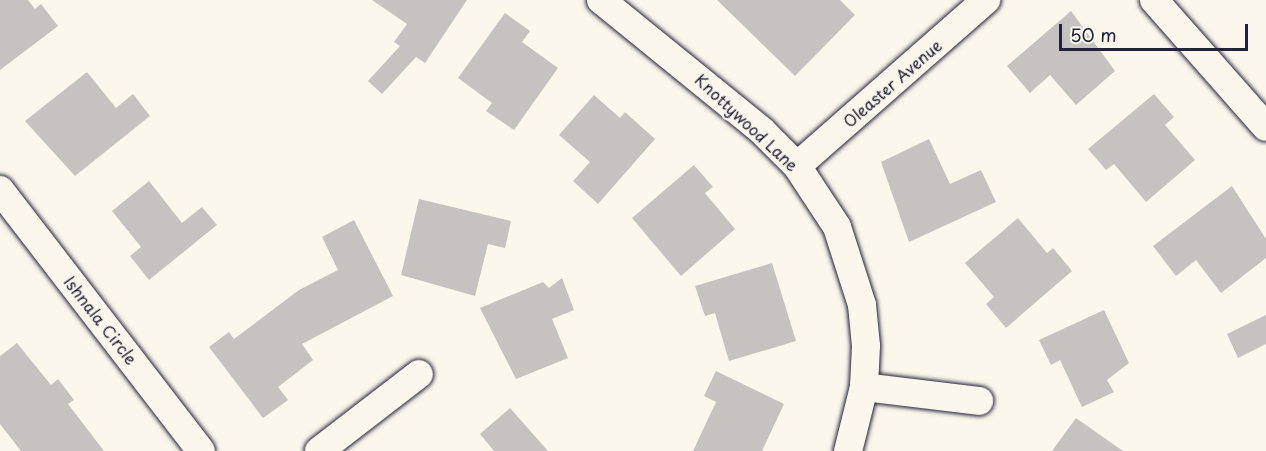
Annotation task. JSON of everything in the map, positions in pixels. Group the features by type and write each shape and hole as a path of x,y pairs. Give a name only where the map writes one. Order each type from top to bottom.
{"street":[{"name":"Knottywood Lane","path":"601,0 675,56 797,166 837,227 852,265 862,305 864,387 848,451"},
{"name":"Oleaster Avenue","path":"797,166 986,0"},
{"path":"1154,0 1266,127"},
{"name":"Ishnala Circle","path":"0,190 201,451"},
{"path":"319,451 419,374"},
{"path":"864,387 979,401"}],"building":[{"path":"0,0 28,0 35,9 41,4 58,26 0,70"},
{"path":"372,0 467,0 425,63 416,57 382,94 368,81 400,46 394,42 407,24"},
{"path":"717,0 840,0 855,15 795,76"},
{"path":"1071,11 1115,71 1076,105 1050,75 1030,93 1007,66"},
{"path":"505,13 530,31 522,42 558,68 514,130 486,111 492,103 458,78"},
{"path":"87,72 116,108 133,94 150,116 75,176 25,121"},
{"path":"1154,94 1174,117 1165,125 1195,160 1146,202 1114,164 1106,170 1088,149"},
{"path":"594,95 620,118 625,112 655,139 598,204 573,181 590,162 559,135"},
{"path":"929,139 950,184 981,170 996,202 909,242 881,162"},
{"path":"694,165 713,187 705,193 735,229 681,276 632,218"},
{"path":"149,181 182,223 202,207 217,225 149,280 130,256 141,247 112,211"},
{"path":"1232,186 1266,239 1266,258 1221,293 1196,260 1176,276 1153,246"},
{"path":"419,199 511,221 505,248 488,244 475,296 401,275"},
{"path":"1018,218 1047,253 1053,248 1072,271 1006,328 986,304 994,297 965,263"},
{"path":"354,220 393,296 302,344 313,360 278,387 288,400 263,418 209,347 229,332 234,339 299,290 338,270 322,237"},
{"path":"772,263 796,341 729,361 715,313 705,316 695,286"},
{"path":"562,278 574,310 552,319 568,358 516,379 480,308 543,282 549,288"},
{"path":"1104,310 1129,363 1107,380 1114,392 1082,407 1060,360 1051,365 1039,340"},
{"path":"1266,315 1266,344 1238,358 1227,334"},
{"path":"17,343 51,385 58,379 74,400 68,404 104,451 21,451 0,424 0,356"},
{"path":"716,371 784,404 762,451 693,451 716,402 704,396"},
{"path":"510,408 548,451 494,451 480,434"},
{"path":"1076,418 1123,451 1052,451"}]}
